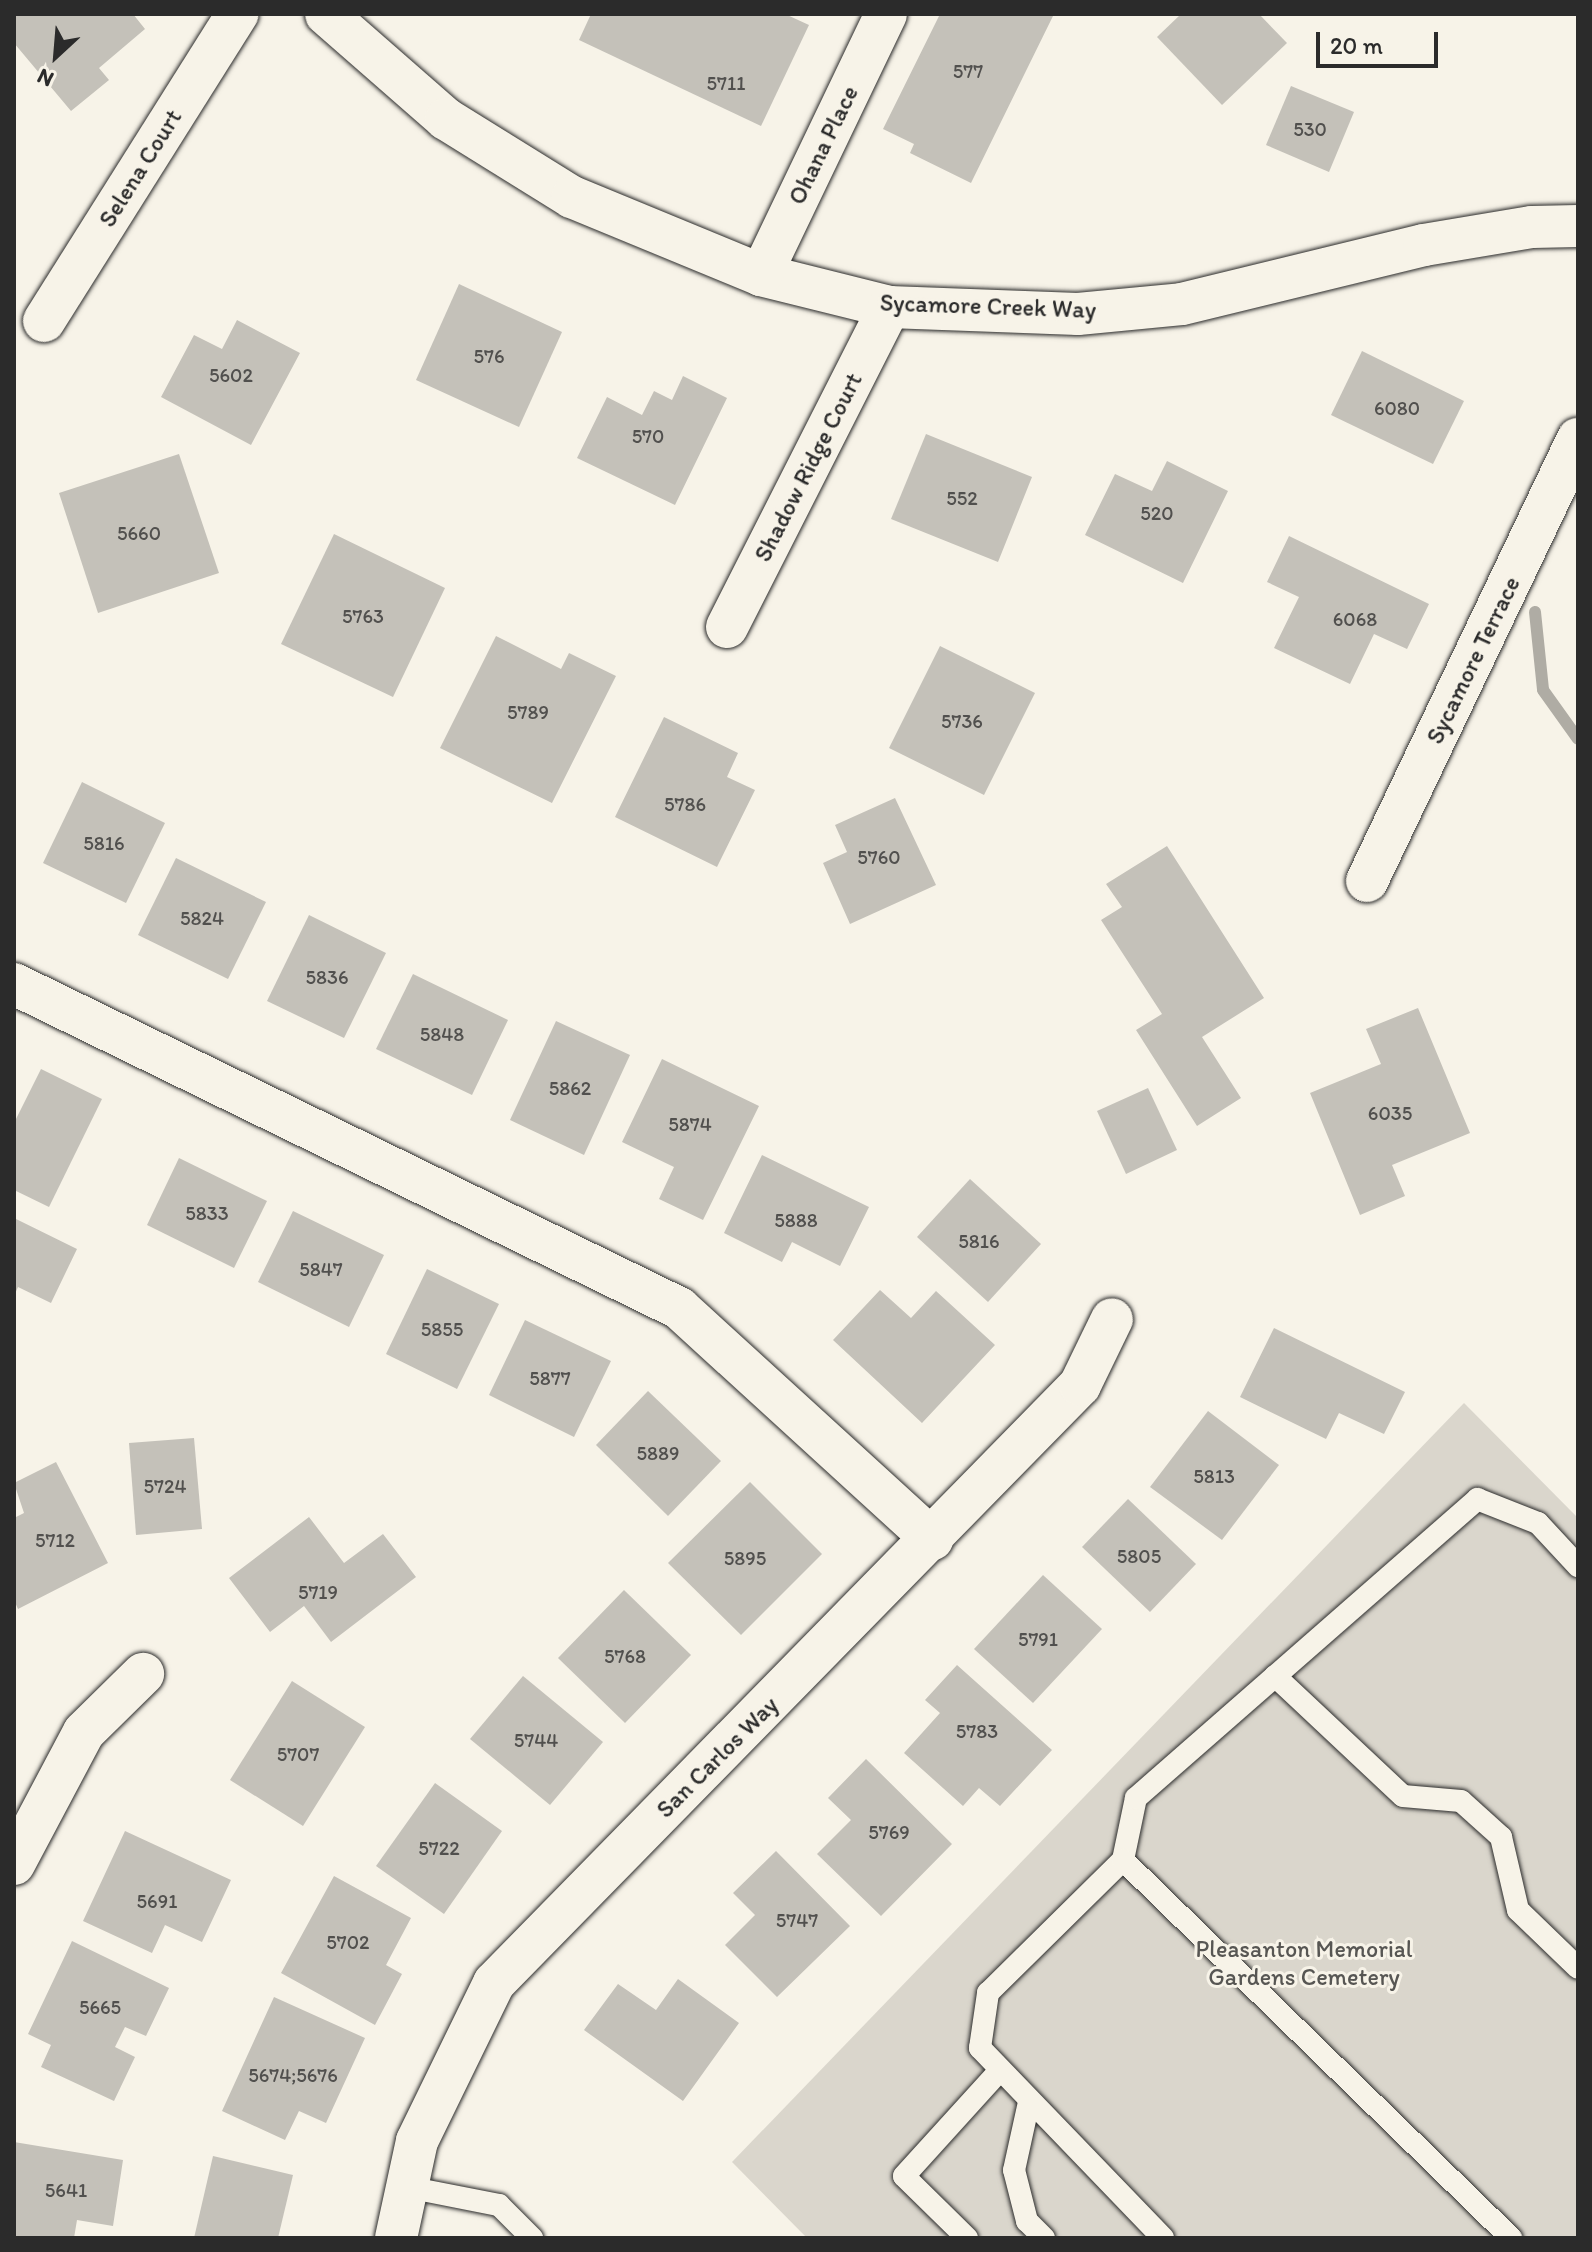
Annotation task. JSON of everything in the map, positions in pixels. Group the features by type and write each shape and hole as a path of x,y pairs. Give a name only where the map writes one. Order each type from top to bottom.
{"street":[{"name":"Selena Court","path":"44,321 237,14"},
{"name":"Sycamore Creek Way","path":"326,14 446,119 572,197 761,275 889,307 1078,314 1182,304 1424,245 1532,227 1578,226"},
{"name":"Ohana Place","path":"761,275 886,14"},
{"name":"Shadow Ridge Court","path":"727,627 889,307"},
{"name":"Sycamore Terrace","path":"1367,881 1572,465"},
{"path":"14,984 679,1308 932,1539"},
{"name":"San Carlos Way","path":"396,2238 417,2141 494,1983 1080,1385 1112,1319"},
{"path":"14,1864 84,1732 143,1674"}],"lane":[{"path":"1163,2238 980,2048 988,1993 1123,1860 1136,1798 1477,1499 1538,1523 1578,1566"},
{"path":"1275,1676 1403,1796 1461,1801 1501,1837 1518,1910 1578,1968"},
{"path":"1123,1860 1511,2238"},
{"path":"967,2238 904,2176 1000,2070"},
{"path":"1029,2102 1014,2170 1027,2221 1044,2238"},
{"path":"407,2187 499,2205 532,2238"}],"green space":[{"name":"Pleasanton Memorial Gardens Cemetery","path":"1464,1403 1578,1518 1578,2238 807,2238 732,2162"}],"building":[{"path":"14,14 133,14 145,29 99,68 109,80 71,111 14,43"},
{"path":"591,14 785,14 809,25 761,126 579,40"},
{"path":"940,14 1054,14 971,183 910,153 914,144 883,129"},
{"path":"1181,14 1259,14 1287,43 1222,105 1157,37"},
{"path":"1291,86 1354,112 1329,172 1266,145"},
{"path":"459,284 562,332 519,427 416,380"},
{"path":"237,320 300,353 251,445 161,397 194,335 222,349"},
{"path":"1362,351 1464,401 1433,464 1331,415"},
{"path":"683,376 727,398 675,505 577,458 607,397 642,415 654,391 672,400"},
{"path":"926,434 1032,477 998,562 891,519"},
{"path":"179,454 219,573 98,613 59,493"},
{"path":"1167,461 1228,491 1183,583 1085,535 1115,474 1152,491"},
{"path":"334,534 445,588 393,697 281,644"},
{"path":"1289,536 1429,604 1407,649 1374,634 1350,684 1274,648 1299,597 1267,582"},
{"path":"496,636 561,669 569,653 616,676 552,803 440,748"},
{"path":"940,646 1035,693 984,795 889,748"},
{"path":"664,717 738,753 727,777 755,790 717,867 615,817"},
{"path":"82,782 165,823 126,903 43,863"},
{"path":"895,798 936,885 850,924 823,863 847,852 835,825"},
{"path":"1167,846 1264,998 1202,1037 1241,1098 1197,1126 1136,1030 1162,1014 1101,920 1122,907 1106,884"},
{"path":"176,858 266,902 228,979 138,935"},
{"path":"309,915 386,953 344,1038 267,1001"},
{"path":"413,974 508,1020 472,1095 376,1049"},
{"path":"1418,1008 1470,1133 1392,1165 1405,1196 1360,1215 1310,1093 1381,1064 1366,1029"},
{"path":"556,1021 630,1055 584,1155 510,1120"},
{"path":"662,1059 759,1106 703,1220 659,1199 674,1167 622,1142"},
{"path":"41,1069 102,1099 49,1207 14,1190 14,1123"},
{"path":"1148,1088 1177,1150 1126,1174 1097,1111"},
{"path":"762,1155 869,1207 840,1266 792,1242 782,1262 724,1233"},
{"path":"179,1158 267,1201 234,1268 147,1225"},
{"path":"970,1179 1041,1244 988,1302 917,1237"},
{"path":"293,1211 384,1255 349,1327 258,1282"},
{"path":"14,1218 77,1249 51,1303 18,1287 14,1296"},
{"path":"427,1269 499,1304 457,1389 386,1354"},
{"path":"880,1290 911,1318 936,1291 995,1345 922,1423 833,1340"},
{"path":"525,1320 611,1361 574,1437 489,1395"},
{"path":"1274,1328 1405,1392 1384,1434 1339,1413 1326,1439 1240,1397"},
{"path":"648,1391 721,1461 668,1516 596,1445"},
{"path":"1208,1411 1279,1465 1222,1540 1150,1487"},
{"path":"194,1438 202,1529 136,1535 129,1443"},
{"path":"56,1462 108,1563 18,1609 14,1600 14,1518 24,1513 14,1483"},
{"path":"750,1482 822,1554 741,1635 668,1563"},
{"path":"1128,1499 1196,1564 1150,1612 1082,1547"},
{"path":"309,1517 344,1563 383,1534 416,1577 331,1642 304,1606 270,1632 229,1578"},
{"path":"1043,1575 1102,1629 1033,1703 974,1649"},
{"path":"624,1590 691,1655 625,1723 558,1658"},
{"path":"957,1665 1052,1750 1000,1806 979,1788 963,1806 904,1753 940,1713 925,1700"},
{"path":"523,1676 603,1742 550,1805 470,1739"},
{"path":"292,1681 365,1727 303,1826 230,1780"},
{"path":"866,1759 952,1844 881,1916 817,1854 851,1820 828,1798"},
{"path":"435,1783 502,1831 444,1914 376,1866"},
{"path":"125,1831 231,1880 202,1942 165,1925 152,1953 83,1921"},
{"path":"776,1851 850,1926 777,1997 725,1945 755,1915 733,1893"},
{"path":"334,1876 411,1918 386,1965 402,1974 375,2025 281,1973"},
{"path":"72,1941 169,1988 146,2036 125,2027 115,2047 135,2057 114,2101 41,2067 51,2045 28,2034"},
{"path":"678,1979 739,2023 683,2101 584,2030 618,1984 656,2010"},
{"path":"274,1997 365,2038 326,2123 299,2111 285,2140 222,2111"},
{"path":"14,2142 123,2160 113,2226 77,2220 74,2238 14,2238"},
{"path":"213,2156 293,2175 278,2238 194,2238"}],"waterway":[{"path":"1535,612 1543,690 1578,739"}]}
